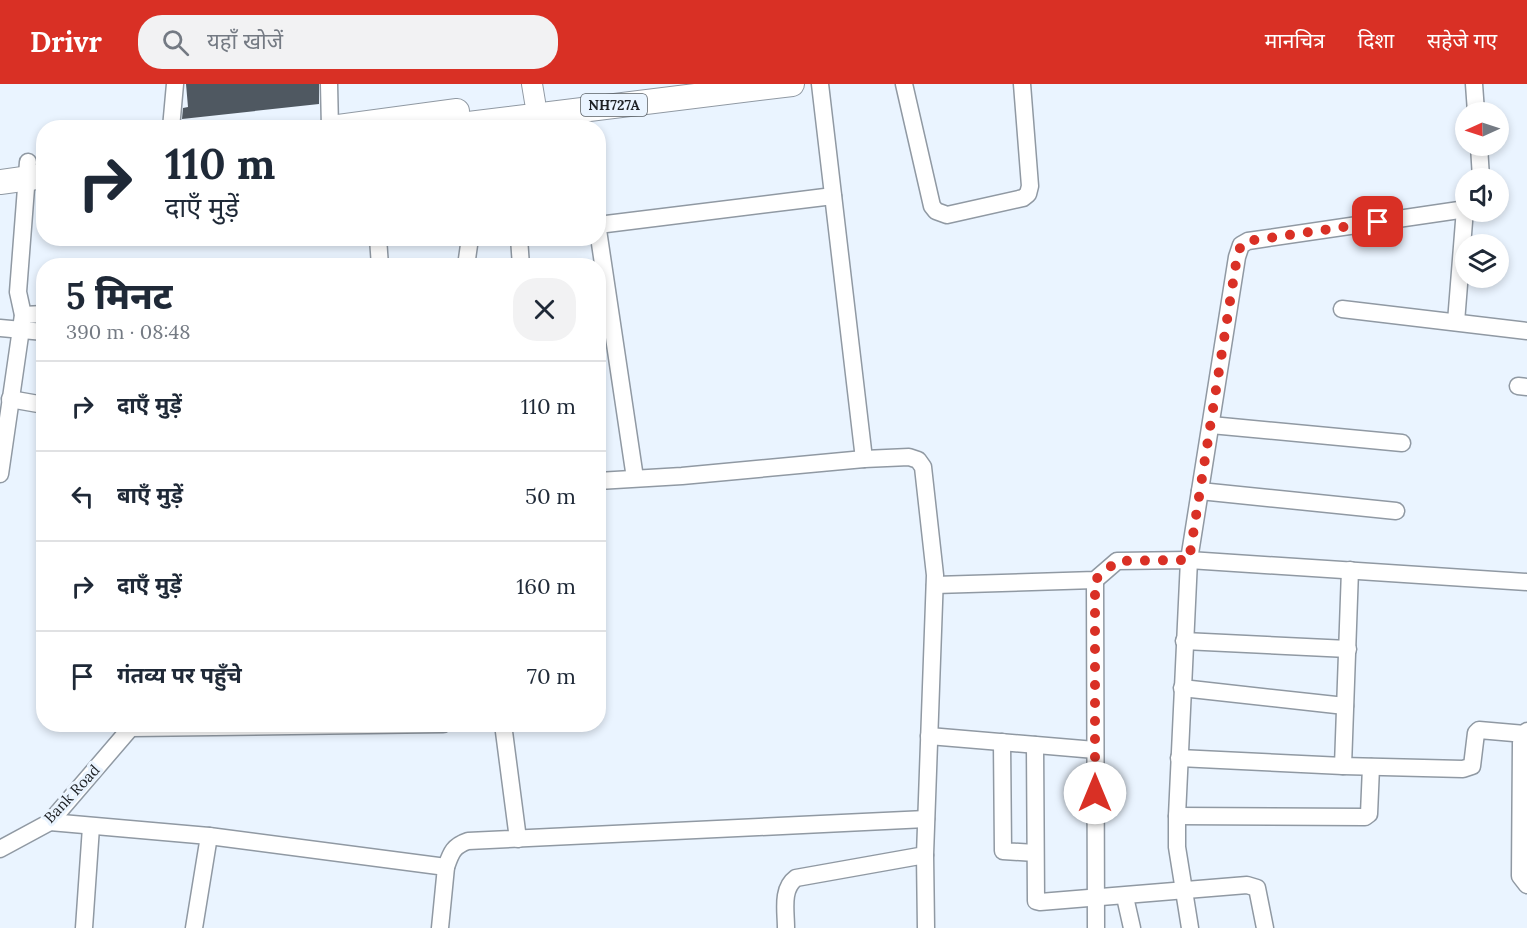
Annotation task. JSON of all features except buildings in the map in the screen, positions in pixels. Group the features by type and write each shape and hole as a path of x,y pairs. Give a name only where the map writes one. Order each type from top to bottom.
{"highway":[{"name":"NH727A","path":"500,118 533,93 674,84"},
{"name":"NH727A","path":"463,120 584,118 792,84"},
{"path":"0,165 36,169"},
{"path":"0,182 36,169"}],"street":[{"path":"172,120 175,84"},
{"path":"329,84 330,120"},
{"path":"820,84 864,459"},
{"path":"904,84 932,206 936,212 947,215 1023,198 1028,194 1030,186 1022,84"},
{"path":"1474,84 1475,102"},
{"path":"0,474 21,323 18,292 36,169"},
{"path":"606,224 833,196"},
{"path":"1190,928 1182,891 1177,847 1189,560 1237,257 1241,245 1248,241 1455,210"},
{"path":"1456,322 1464,222"},
{"path":"606,284 635,478"},
{"path":"1342,309 1527,331"},
{"path":"0,328 36,317"},
{"path":"21,323 36,329"},
{"path":"10,399 36,404"},
{"path":"1211,425 1402,443"},
{"path":"606,480 864,459 909,457 918,460 923,467 934,585 925,855 926,928"},
{"path":"1200,491 1396,511"},
{"path":"934,585 1095,580 1117,561 1189,560 1527,582"},
{"path":"1343,766 1350,570"},
{"path":"1095,580 1096,928"},
{"path":"1184,641 1348,649"},
{"path":"1182,688 1346,706"},
{"path":"1179,758 1371,767 1469,768 1472,766 1479,730 1526,733 1521,743 1524,815 1520,876 1527,885"},
{"name":"Bank Road","path":"0,849 50,822 127,732"},
{"path":"504,732 518,839"},
{"path":"929,736 1095,750"},
{"path":"1002,742 1003,850 1035,853"},
{"path":"1035,745 1036,900 1040,902 1125,897 1247,885 1257,888 1265,928"},
{"path":"1177,816 1365,817 1369,814 1371,767"},
{"path":"440,928 446,867 451,852 457,845 468,842 926,819"},
{"path":"50,822 209,836 446,867"},
{"path":"84,928 91,827"},
{"path":"195,928 209,836"},
{"path":"786,928 786,890 796,878 925,855"},
{"path":"1125,897 1132,928"}],"route":[{"path":"1095,793 1095,580 1117,561 1189,560 1237,257 1241,245 1248,241 1378,222"}]}
